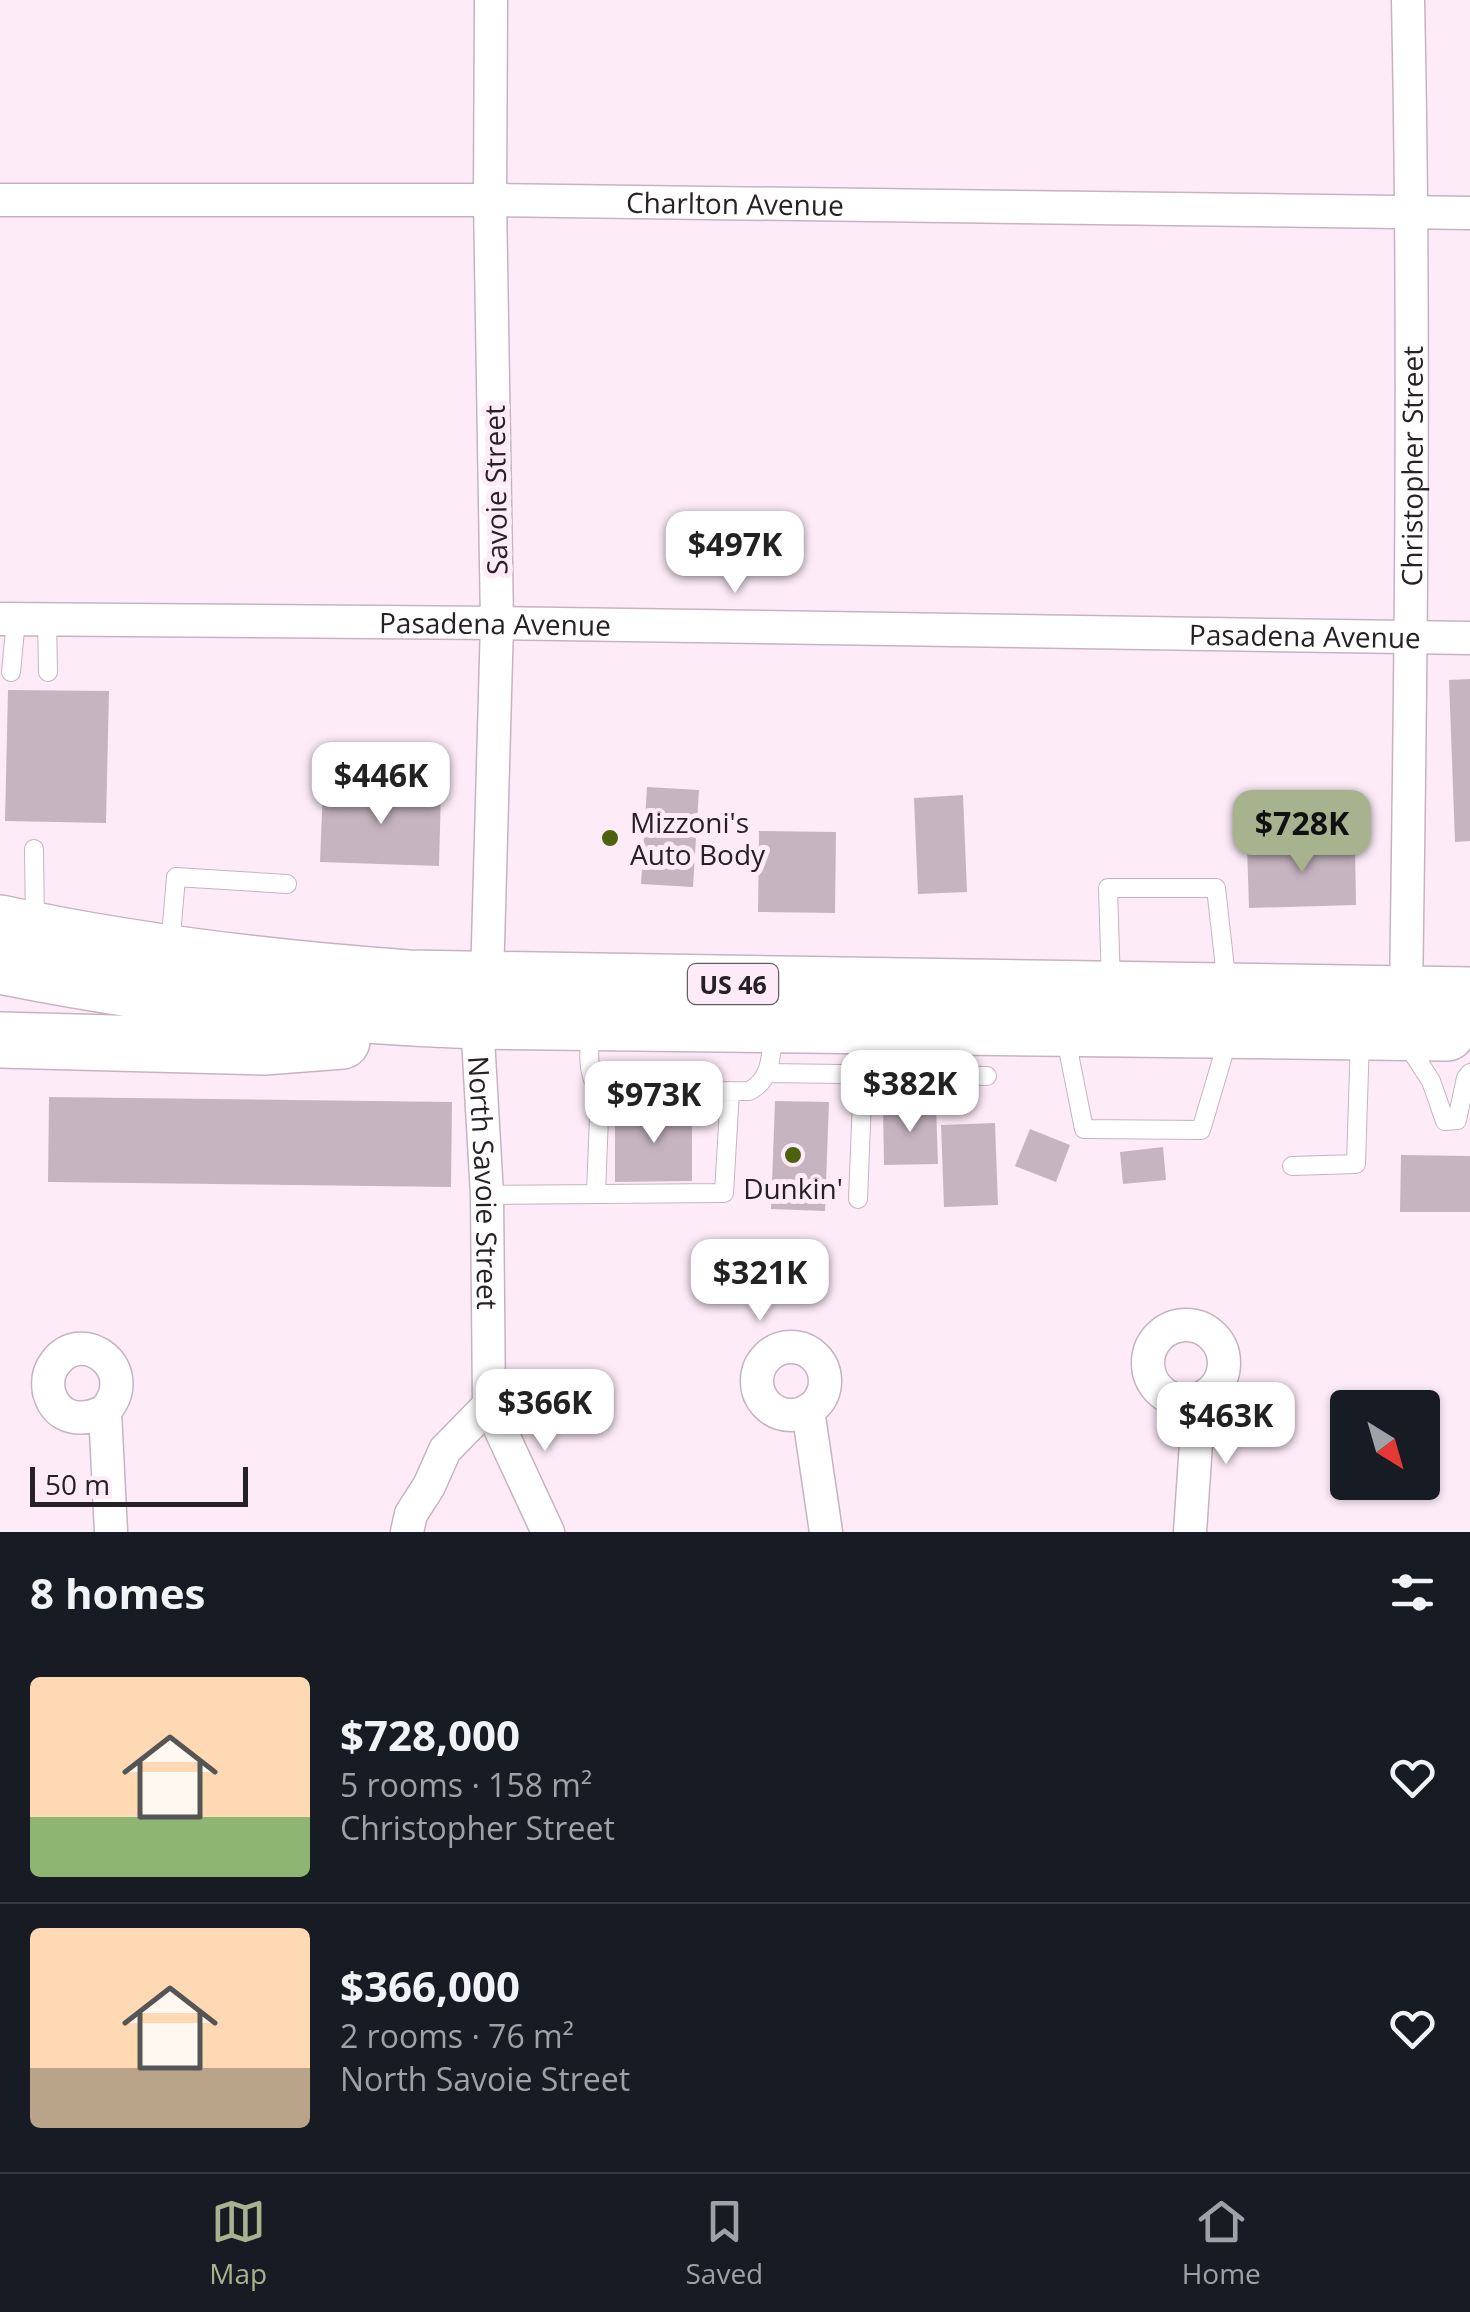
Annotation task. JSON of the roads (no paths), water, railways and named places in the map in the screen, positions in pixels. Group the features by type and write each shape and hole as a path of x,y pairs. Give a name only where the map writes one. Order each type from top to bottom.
{"highway":[{"name":"US 46","path":"12,940 161,995 391,1018 482,1000 1112,990 1229,1011 1389,1020 1470,1033"},
{"name":"US 46","path":"12,940 346,974 590,1022 771,1049 1064,1028 1229,1011"},
{"name":"US 46","path":"1389,1020 1470,995"},
{"path":"0,1040 264,1047 321,1044 482,1000"}],"street":[{"name":"Savoie Street","path":"482,1000 497,624 491,0"},
{"name":"Christopher Street","path":"1389,1020 1411,638 1408,0"},
{"name":"Charlton Avenue","path":"0,200 490,200 1470,212"},
{"name":"Pasadena Avenue","path":"21,619 1470,638"},
{"name":"North Savoie Street","path":"482,1000 489,1405 548,1532"},
{"path":"1190,1532 1199,1399"},
{"path":"407,1532 411,1514 445,1450 489,1405"},
{"path":"105,1410 111,1532"},
{"path":"808,1410 826,1532"}],"lane":[{"path":"10,672 21,619"},
{"path":"21,619 48,672"},
{"path":"12,940 33,890 34,848"},
{"path":"170,954 176,877 287,884"},
{"path":"1064,1028 1084,1129 1201,1130 1229,1011 1216,888 1108,888 1112,990"},
{"path":"1389,1020 1431,1082 1444,1121 1457,1120 1470,1073"},
{"path":"1292,1166 1356,1164 1389,1020"},
{"path":"590,1022 589,1069 600,1092 596,1193"},
{"path":"600,1092 749,1091 761,1086 771,1049 863,1075 987,1076"},
{"path":"858,1200 863,1075"},
{"path":"487,1194 724,1193 730,1091"}],"place":[{"name":"Mizzoni's Auto Body","path":"610,838"},
{"name":"Dunkin'","path":"793,1155"}]}
